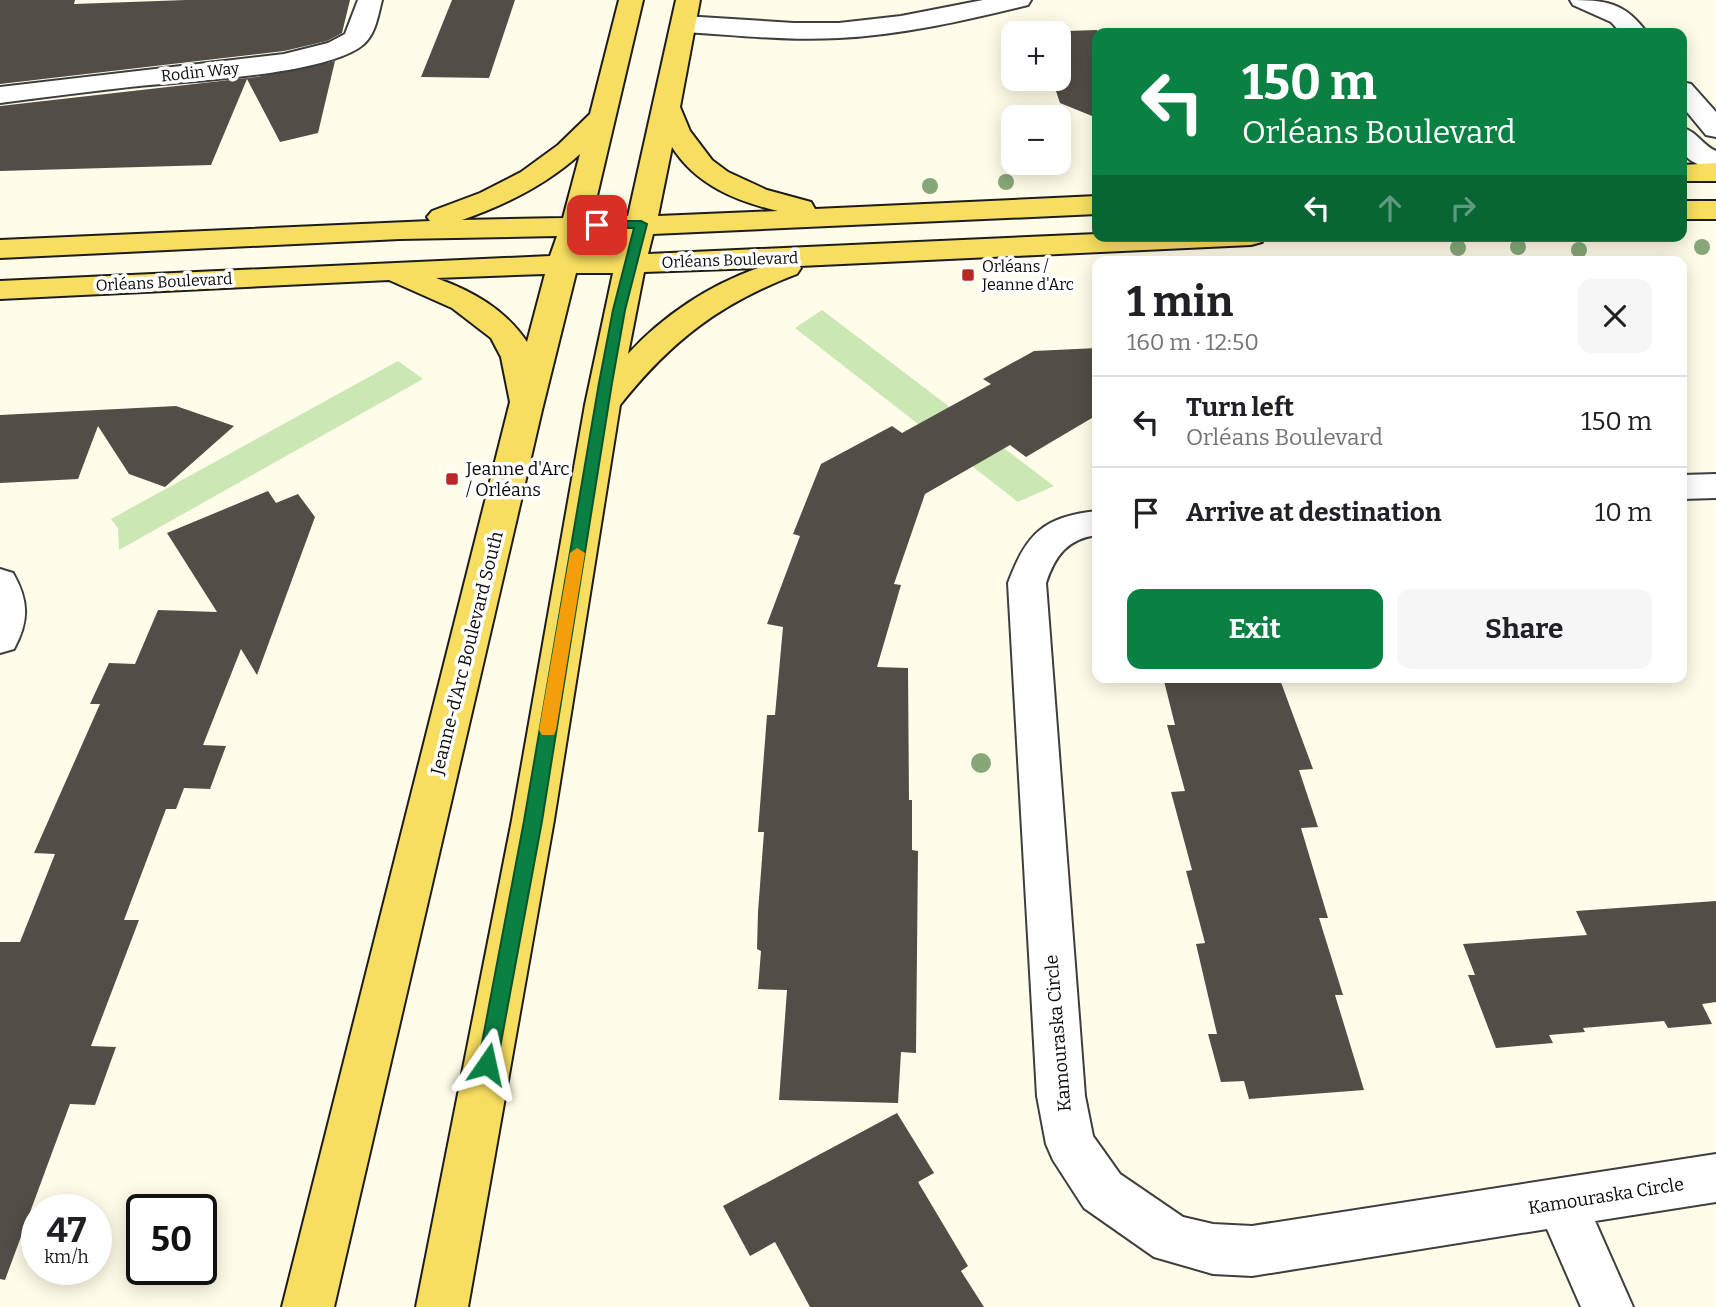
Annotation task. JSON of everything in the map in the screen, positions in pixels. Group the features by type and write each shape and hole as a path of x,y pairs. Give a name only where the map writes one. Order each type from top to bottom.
{"main road":[{"name":"Jeanne-d'Arc Boulevard South","path":"308,1307 526,410 604,116 631,0"},
{"path":"442,1307 533,821 601,407 686,12"},
{"path":"667,108 671,123 692,157 719,180 757,197 841,217"},
{"path":"400,230 473,207 513,190 565,155 604,116"},
{"path":"1687,173 1716,172"},
{"path":"0,249 400,230 841,217 1092,205"},
{"path":"1687,210 1716,210"},
{"name":"Orléans Boulevard","path":"0,290 382,271 831,256 1125,242"},
{"path":"601,407 620,382 663,338 704,304 767,275 831,256"},
{"path":"382,271 456,297 499,327 513,346 522,373 526,410"}],"street":[{"name":"Rodin Way","path":"0,95 254,66 307,57 332,50 354,39 363,24 370,0"},
{"path":"686,12 804,31 859,29 1019,0"},
{"path":"1583,2 1587,22 1592,28"},
{"path":"1583,2 1619,17 1629,28"},
{"path":"1687,96 1716,130"},
{"path":"1687,142 1696,153 1716,161"},
{"path":"1687,487 1716,486"},
{"name":"Kamouraska Circle","path":"1092,524 1071,526 1038,552 1027,583 1061,1096 1070,1144 1102,1191 1172,1239 1213,1249 1252,1251 1716,1178"},
{"path":"0,582 8,598 9,621 0,639"},
{"path":"1562,1204 1607,1307"}],"green space":[{"path":"822,310 1054,486 1018,502 795,328"},
{"path":"398,361 423,379 119,550 118,528 111,519"}],"building":[{"path":"0,0 75,0 74,4 186,0 350,0 342,33 327,41 284,51 0,84"},
{"path":"452,0 515,0 489,78 421,77"},
{"path":"1092,30 1092,116 1071,107 1071,105 1060,103 1056,91 1071,91 1071,31"},
{"path":"335,61 318,133 280,142 247,79 211,165 0,171 0,106 257,77"},
{"path":"1092,348 1092,418 1026,457 1010,445 925,494 894,584 901,585 877,667 908,668 909,800 912,800 912,850 918,851 916,1053 901,1052 898,1103 779,1100 787,990 758,989 761,951 757,949 758,912 764,832 758,832 767,715 775,715 783,627 767,624 800,536 793,534 821,464 892,426 902,433 991,384 983,379 1034,351"},
{"path":"176,406 234,426 165,487 129,474 98,426 78,479 0,483 0,415"},
{"path":"268,491 276,503 298,494 315,517 257,675 241,649 203,745 226,746 210,789 184,788 176,809 166,809 124,920 139,920 91,1046 116,1047 95,1105 70,1104 37,1194 21,1194 21,1237 5,1280 0,1279 0,942 20,942 55,854 34,853 100,704 90,704 109,663 135,664 158,610 217,612 167,533"},
{"path":"1164,683 1281,683 1313,769 1299,770 1318,827 1301,828 1328,918 1319,918 1343,995 1335,995 1364,1090 1249,1099 1244,1081 1221,1082 1208,1034 1217,1034 1196,944 1205,943 1186,871 1192,870 1171,792 1185,791 1167,725 1175,725"},
{"path":"1716,901 1716,1002 1702,1004 1712,1024 1668,1028 1664,1021 1583,1028 1585,1032 1549,1035 1553,1043 1496,1048 1468,975 1475,975 1463,944 1587,935 1576,911"},
{"path":"897,1113 934,1173 918,1182 968,1266 961,1271 984,1307 810,1307 775,1242 750,1256 723,1206"}],"slow traffic":[{"path":"548,730 577,553"}],"place":[{"name":"Orléans / Jeanne d'Arc","path":"968,275"},
{"name":"Jeanne d'Arc / Orléans","path":"452,479"}],"route":[{"path":"487,1064 533,821 619,310 641,224 597,225"}]}
